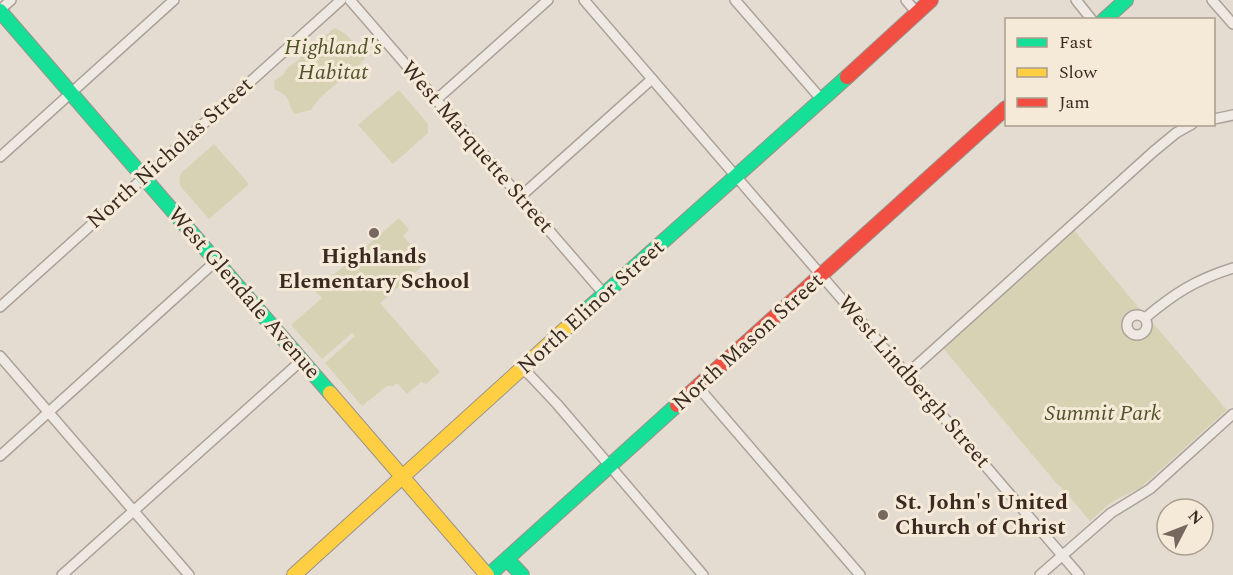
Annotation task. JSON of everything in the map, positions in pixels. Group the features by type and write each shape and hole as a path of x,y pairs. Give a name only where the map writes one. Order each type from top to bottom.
{"street":[{"path":"0,11 11,0"},
{"path":"0,157 174,0"},
{"name":"North Nicholas Street","path":"0,307 341,0"},
{"name":"West Marquette Street","path":"350,0 604,294"},
{"path":"436,100 548,0"},
{"name":"West Lindbergh Street","path":"584,0 1078,575"},
{"path":"735,0 822,100"},
{"path":"906,0 917,13"},
{"name":"North Elinor Street","path":"294,575 931,0"},
{"path":"1076,0 1090,18"},
{"path":"1106,18 1126,0"},
{"path":"1212,0 1233,24"},
{"name":"West Glendale Avenue","path":"0,11 488,575"},
{"path":"520,197 652,79"},
{"name":"North Mason Street","path":"488,575 1005,109"},
{"path":"1215,119 1233,115"},
{"path":"906,374 1153,152 1188,126"},
{"path":"0,456 216,261"},
{"path":"1145,318 1161,304 1190,285 1233,268"},
{"path":"0,356 189,575"},
{"path":"62,575 302,360"},
{"path":"523,368 703,575"},
{"path":"698,387 860,575"},
{"path":"1040,575 1111,513 1150,489 1233,414"},
{"path":"507,559 522,575"}],"green space":[{"name":"Highland's Habitat","path":"334,28 352,40 365,58 323,95 311,110 295,114 287,97 275,90 274,81 299,60 304,52 312,48"},
{"path":"399,90 428,124 428,133 393,164 358,125"},
{"path":"214,144 249,184 209,219 181,187 180,178 181,173"},
{"path":"399,218 409,230 403,236 423,259 428,261 380,303 440,372 426,384 421,382 407,394 397,383 387,386 362,406 325,363 355,336 352,333 322,359 291,325 322,298 315,291"},
{"name":"Summit Park","path":"1074,230 1140,309 1125,315 1122,321 1124,333 1136,339 1145,338 1152,331 1153,323 1227,410 1140,488 1117,499 1090,521 943,348"}],"traffic: fast":[{"path":"1106,18 1126,0"},
{"path":"0,11 330,393"},
{"path":"583,313 847,77"},
{"path":"489,575 677,405"},
{"path":"507,559 522,575"}],"traffic: slow":[{"path":"294,575 583,313"},
{"path":"330,393 487,575"}],"traffic: jam":[{"path":"847,77 931,0"},
{"path":"677,405 1005,109"}],"place":[{"name":"Highlands Elementary School","path":"374,233"},
{"name":"St. John's United Church of Christ","path":"883,515"}]}
